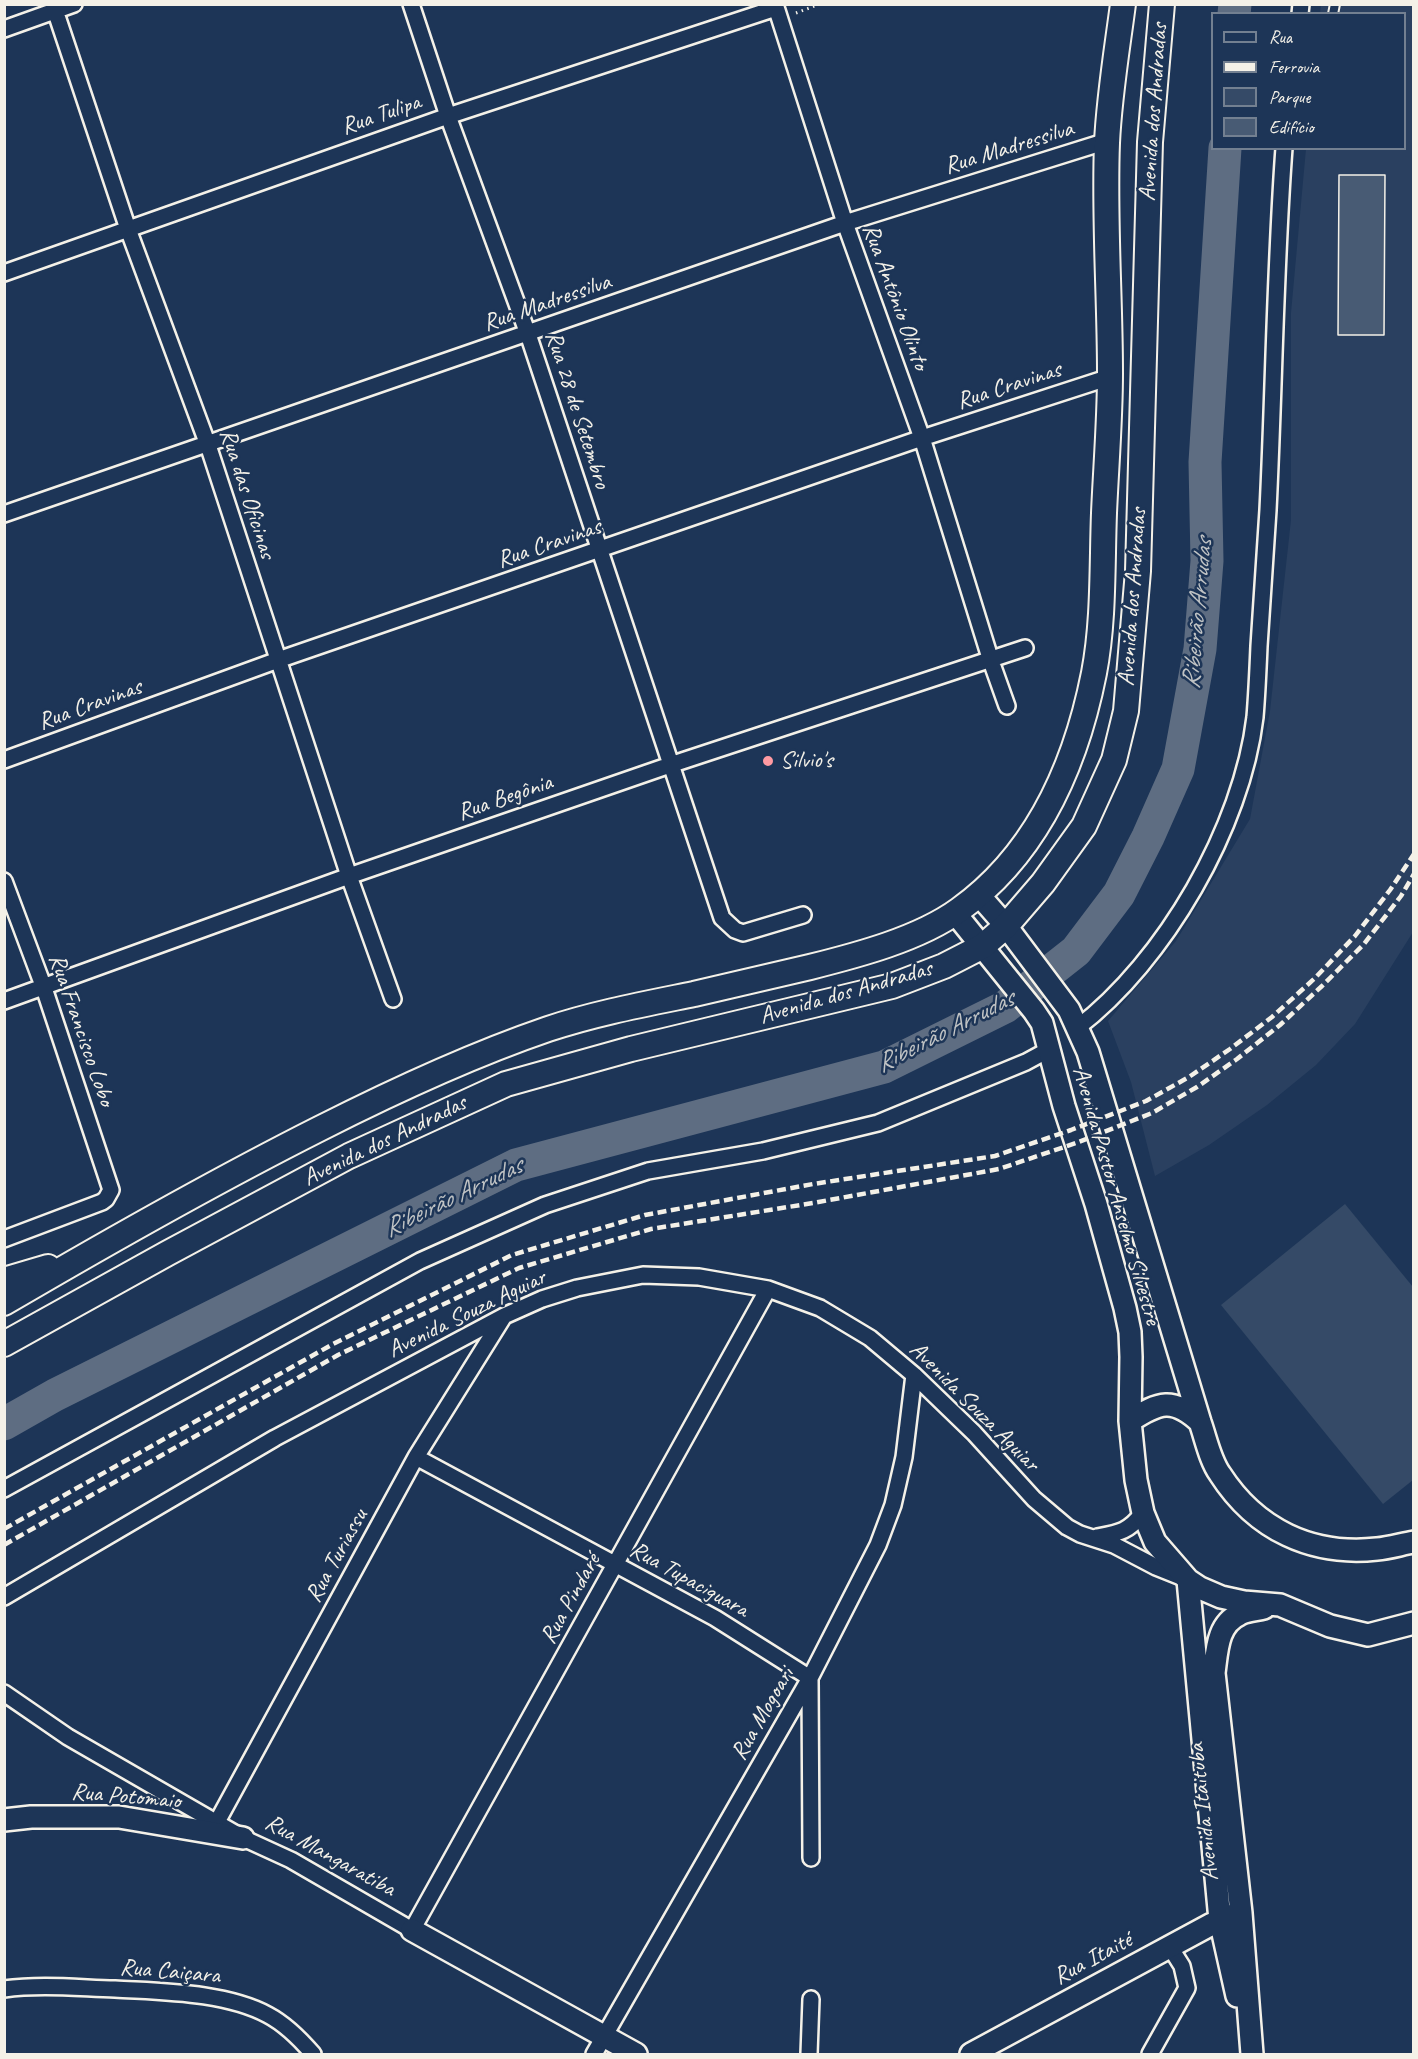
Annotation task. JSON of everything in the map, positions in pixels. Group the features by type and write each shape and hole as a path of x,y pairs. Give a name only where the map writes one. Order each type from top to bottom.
{"main road":[{"name":"Avenida dos Andradas","path":"4,1303 85,1255 264,1157 404,1086 499,1046 553,1027 607,1012 740,984 860,954 897,941 955,913 1007,866 1051,803 1078,742 1095,668 1100,622 1110,377 1107,141 1123,4"},
{"name":"Avenida dos Andradas","path":"4,1344 349,1155 506,1084 631,1048 892,986 944,966 989,953 1012,934 1043,883 1083,826 1100,794 1114,760 1126,711 1138,571 1150,142 1162,4"},
{"name":"Avenida Pastor Anselmo Silvestre","path":"978,894 1012,934 1073,1019 1088,1052 1200,1422 1218,1473 1238,1499 1254,1514 1273,1528 1301,1542 1335,1550 1378,1549 1413,1542"},
{"name":"Avenida Pastor Anselmo Silvestre","path":"955,913 989,953 1042,1023 1064,1106 1096,1204 1130,1332 1130,1421 1136,1480 1143,1513 1155,1542 1188,1580"},
{"path":"4,1280 85,1255"},
{"path":"1130,1421 1151,1407 1165,1405 1177,1406 1188,1411 1200,1422"},
{"path":"1188,1580 1221,1597 1244,1602 1280,1605 1330,1626 1368,1635 1413,1626"},
{"name":"Avenida Itaituba","path":"1188,1580 1220,1920 1251,2055"},
{"name":"Avenida Itaituba","path":"1251,2055 1241,1913 1214,1673 1219,1641 1226,1624 1240,1613 1280,1605"},
{"name":"Rua Potomaio","path":"4,1820 31,1817 119,1817 243,1838"},
{"name":"Rua Itaité","path":"971,2055 1220,1920 1241,1913"},
{"name":"Rua Mangaratiba","path":"412,1930 599,2046 636,2055"}],"street":[{"path":"4,29 54,8 74,4"},
{"name":"Rua 28 de Setembro","path":"411,4 448,116 528,334 722,918 735,930 743,933 804,915"},
{"name":"Rua das Oficinas","path":"54,8 128,229 208,445 349,876 393,999"},
{"name":"Rua Tulipa","path":"4,273 448,116 777,10"},
{"name":"Rua Antônio Olinto","path":"777,10 845,224 922,438 1007,706"},
{"name":"Rua Madressilva","path":"4,514 845,224 1107,141"},
{"path":"1073,1019 1113,997 1144,964 1180,912 1207,866 1227,819 1248,751 1255,718 1265,552 1284,150"},
{"name":"Rua Cravinas","path":"4,760 278,660 922,438 1110,377"},
{"name":"Rua Begônia","path":"4,1001 349,876 670,765 991,661 1024,648"},
{"name":"Rua Francisco Lobo","path":"4,881 44,988 110,1185 109,1194 102,1202 4,1239"},
{"path":"4,1489 420,1261 545,1205 648,1171 763,1151 878,1123 1026,1062 1050,1049"},
{"name":"Avenida Souza Aguiar","path":"4,1597 275,1438 504,1316 542,1299 577,1288 643,1275 699,1277 768,1289 820,1308 870,1338 914,1375 974,1433 1034,1499 1067,1527 1080,1534 1114,1545 1156,1567 1188,1580"},
{"name":"Rua Pindaré","path":"412,1930 768,1289"},
{"name":"Rua Turiassu","path":"217,1822 416,1457 504,1316"},
{"name":"Rua Mogoari","path":"599,2046 810,1678 878,1545 893,1505 904,1457 914,1375"},
{"name":"Rua Tupaciguara","path":"416,1457 715,1617 810,1678"},
{"path":"1094,1538 1119,1533 1133,1526 1143,1513"},
{"path":"810,1678 811,1858"},
{"name":"Rua Mangaratiba","path":"4,1693 68,1737 243,1838 291,1860 412,1930"},
{"path":"1150,2055 1187,1988 1182,1966 1170,1947"},
{"name":"Rua Caiçara","path":"4,1989 34,1985 157,1992 231,2000 269,2015 302,2042 313,2055"},
{"path":"809,2055 811,1999"}],"path":[{"path":"777,10 820,4"}],"shaded area":[{"path":"1321,5 1413,5 1413,932 1355,1024 1316,1065 1267,1105 1209,1145 1155,1176 1131,1082 1108,1021 1176,941 1250,819 1270,711 1291,520 1291,313 1306,150 1406,150 1406,12 1320,12"}],"green space":[{"path":"1345,1204 1413,1287 1413,1480 1383,1504 1221,1305"}],"building":[{"path":"1339,175 1385,175 1384,335 1338,335"}],"waterway":[{"name":"Ribeirão Arrudas","path":"1234,12 1235,4"},
{"name":"Ribeirão Arrudas","path":"4,1424 55,1395 516,1165 884,1067 1005,1007 1076,951 1119,894 1148,837 1178,769 1200,649 1207,561 1205,462 1225,150"}],"railway":[{"path":"4,1529 333,1344 512,1255 645,1215 813,1184 995,1156 1146,1101 1189,1077 1230,1049 1272,1017 1314,979 1355,936 1414,854"},
{"path":"4,1545 338,1355 519,1268 651,1229 813,1203 999,1169 1076,1143 1152,1113 1197,1087 1280,1025 1364,944 1401,896 1414,874"}],"place":[{"name":"Silvio's","path":"768,761"}]}
